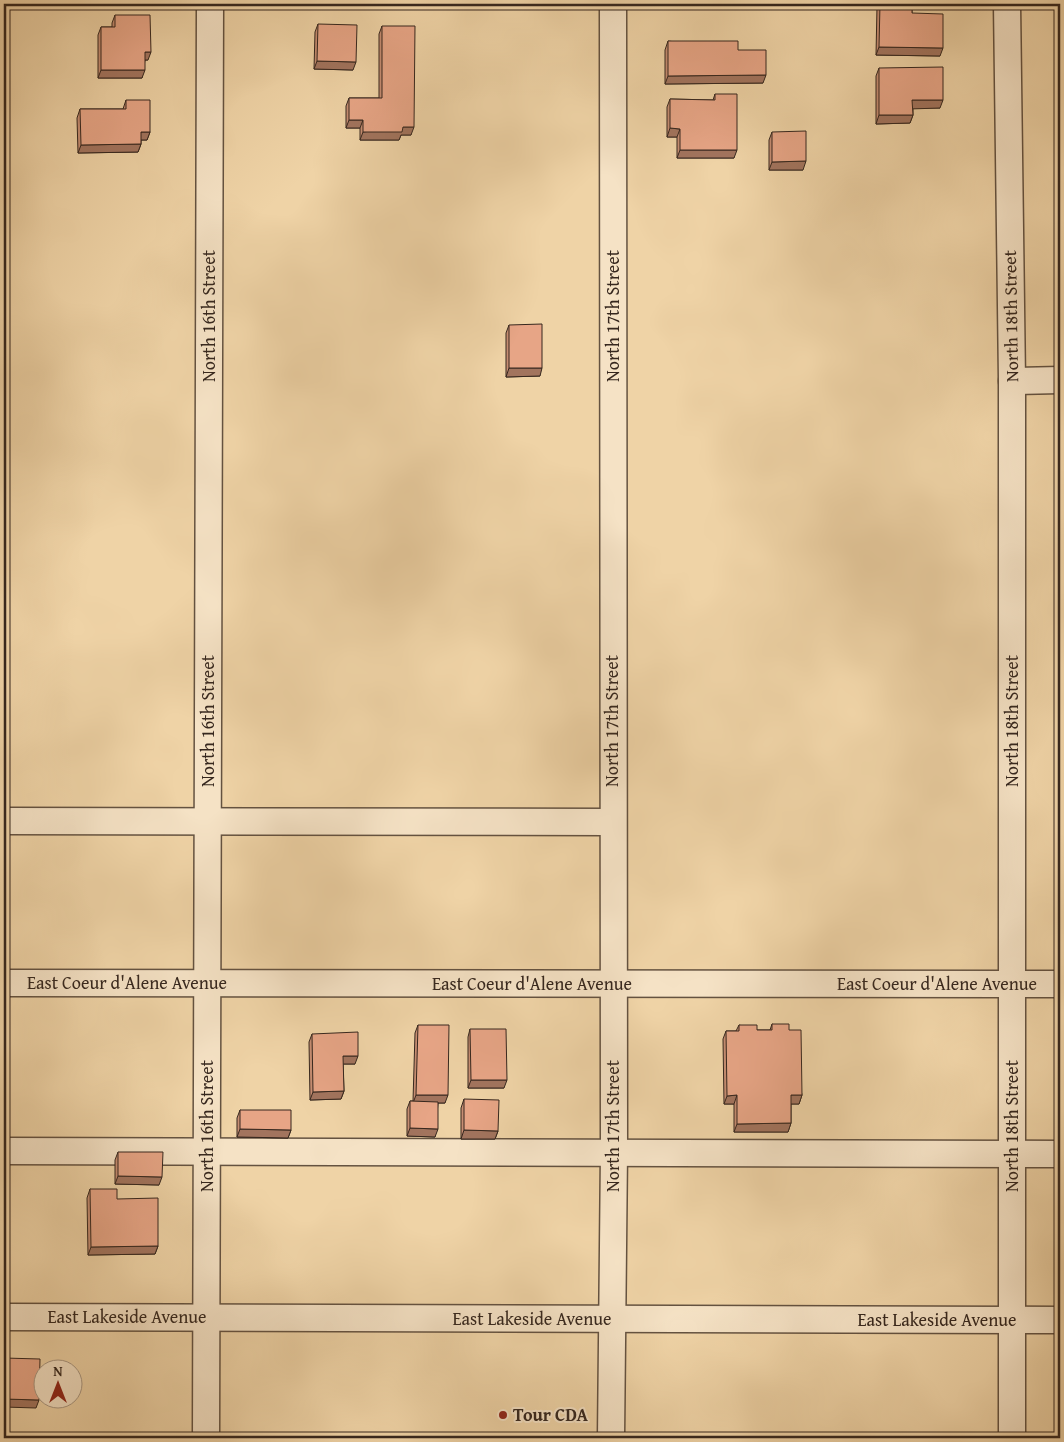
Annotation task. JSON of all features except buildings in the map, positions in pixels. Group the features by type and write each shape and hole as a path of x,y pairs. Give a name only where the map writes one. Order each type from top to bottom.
{"street":[{"name":"North 16th Street","path":"206,1438 210,4"},
{"name":"North 17th Street","path":"611,1438 614,1151 612,822 613,4"},
{"name":"North 18th Street","path":"1008,4 1012,381 1012,1438"},
{"path":"1012,381 1060,380"},
{"path":"4,821 612,822"},
{"name":"East Coeur d'Alene Avenue","path":"4,983 1060,984"},
{"path":"4,1151 614,1151 1060,1154"},
{"name":"East Lakeside Avenue","path":"4,1317 1060,1320"}],"place":[{"name":"Tour CDA","path":"503,1415"}]}
